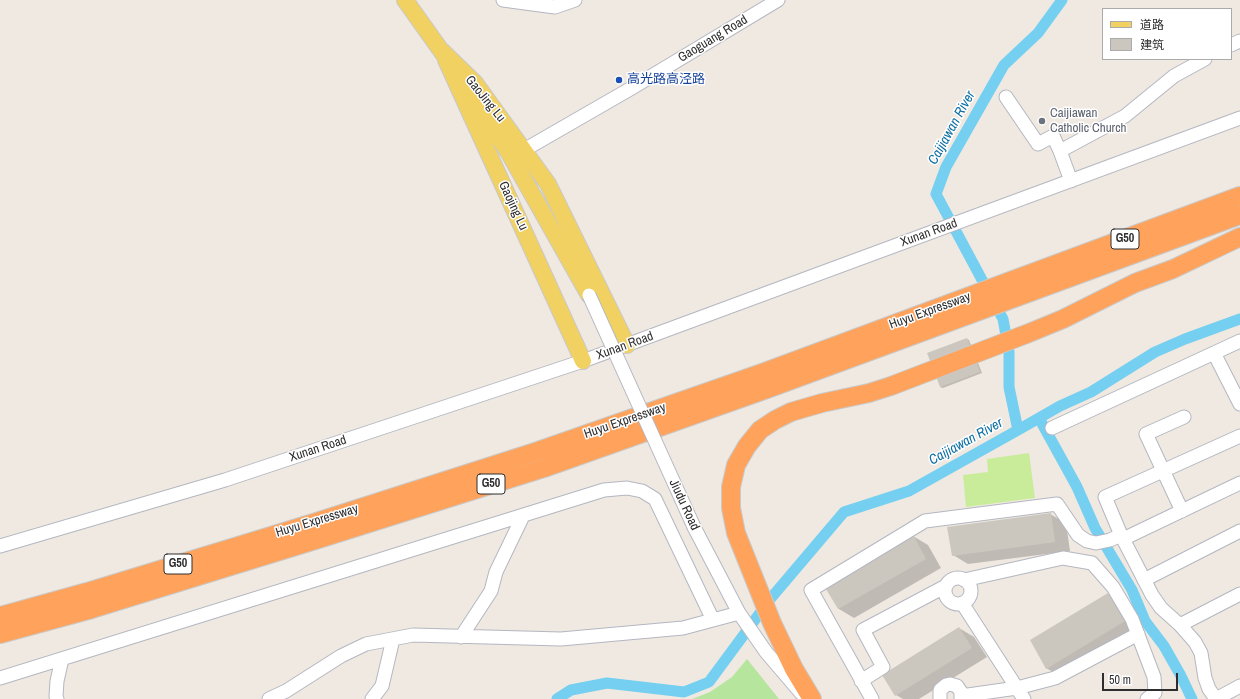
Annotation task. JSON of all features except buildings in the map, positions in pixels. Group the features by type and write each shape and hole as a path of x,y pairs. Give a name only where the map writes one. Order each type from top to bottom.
{"highway":[{"name":"Huyu Expressway","path":"1016,292 1240,196"},
{"name":"Huyu Expressway","path":"0,616 87,592 355,510 538,451 739,381 971,305 1016,292 1240,216"},
{"path":"812,699 794,669 772,623 736,533 731,508 731,487 736,465 747,446 760,430 791,412 891,386 1029,333 1063,319 1135,283 1173,269 1240,237"},
{"name":"Huyu Expressway","path":"0,634 100,606 311,542 544,468 767,389 971,305"},
{"path":"0,613 355,510"},
{"path":"0,607 70,593"}],"main road":[{"name":"Gaojing Lu","path":"404,0 442,51 509,153 589,295"},
{"name":"Gaojing Lu","path":"442,51 583,361"},
{"name":"GaoJing Lu","path":"442,51 475,83 548,184 627,345"}],"street":[{"path":"504,0 555,7 575,0"},
{"name":"Gaoguang Road","path":"524,150 630,89 778,0"},
{"path":"1060,150 1125,116 1174,76 1203,60"},
{"path":"1006,97 1038,144 1053,136 1060,150 1071,181"},
{"name":"Xunan Road","path":"0,546 225,480 583,361 1240,118"},
{"name":"Jiudu Road","path":"589,295 694,527 739,613 766,652 806,699"},
{"path":"1052,428 1240,341"},
{"path":"1214,353 1240,404"},
{"path":"1182,511 1146,434 1184,417"},
{"path":"1240,436 1105,497 1122,537 1152,596 1161,608 1180,625 1194,642 1201,654 1205,678 1209,689 1216,699 1240,686"},
{"path":"872,699 811,590 925,521 1057,504 1078,535 1087,541 1096,543 1122,537 1240,484"},
{"path":"0,678 604,490 627,488 642,491 655,499 713,620"},
{"path":"461,637 491,591 496,572 523,516"},
{"path":"1144,580 1240,531"},
{"path":"964,580 1063,558 1092,563 1113,587 1132,619 1154,677 1155,693 1147,699"},
{"path":"862,681 883,667 863,630 946,586 951,580 960,578 967,582 971,590 969,598 962,603 954,603 947,598 945,594 946,586"},
{"path":"1180,625 1240,594"},
{"path":"962,603 1024,699"},
{"path":"269,699 286,692 341,656 366,644 413,635 561,639 683,628 739,613"},
{"path":"940,699 940,690 946,685 950,684 957,686 961,698 1017,688 1055,678 1138,634"},
{"path":"372,699 382,686 393,639"},
{"path":"58,699 56,696 57,681 62,658"}],"green space":[{"path":"1029,453 1035,498 966,507 963,475 988,472 987,459"},
{"path":"747,659 779,699 692,699 710,692 732,677"}],"waterway":[{"name":"Caijiawan River","path":"557,699 571,690 607,683 684,692 709,682 771,598 844,512 909,491 1018,430 1009,387 1009,352 1003,319 936,194 946,167 1004,65 1038,33 1062,0"},
{"path":"1018,430 1060,406 1091,392 1155,352 1185,339 1240,319"},
{"path":"1039,418 1077,487 1095,528 1132,590 1145,621 1164,646 1192,699"}],"place":[{"name":"高光路高泾路","path":"619,80"},
{"name":"Caijiawan Catholic Church","path":"1042,121"}]}
